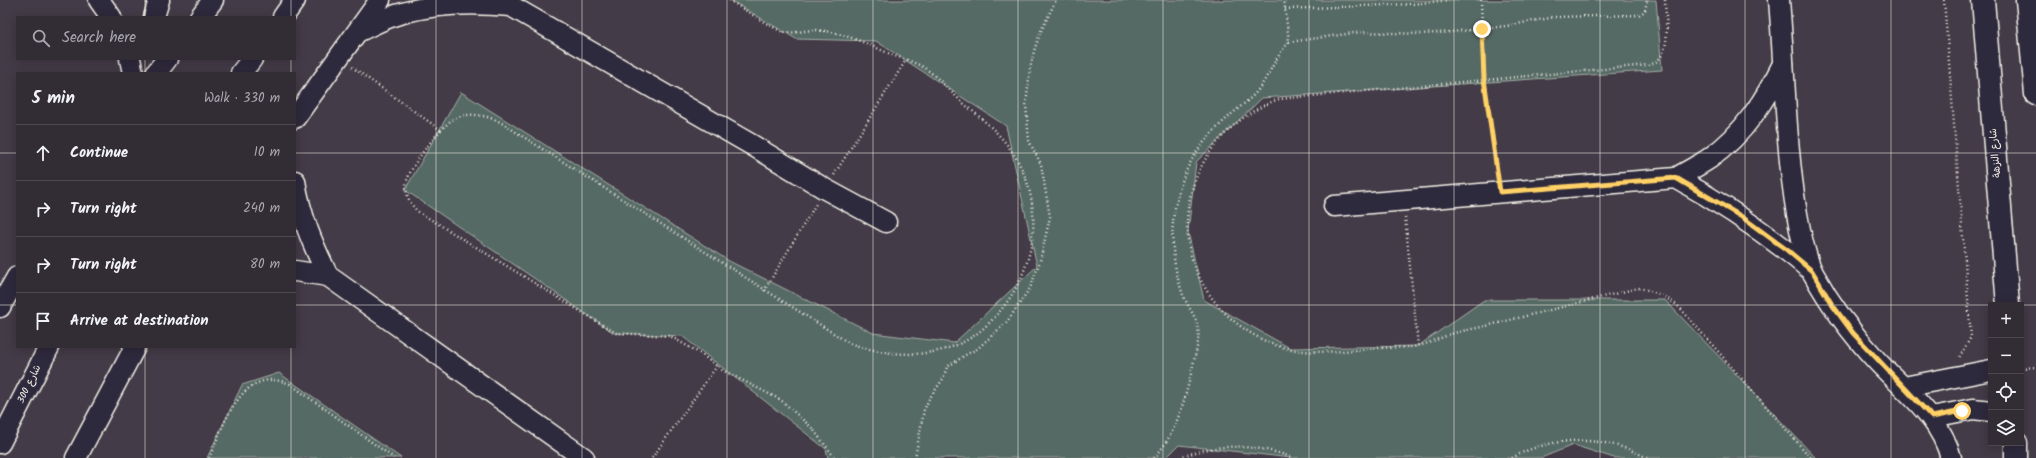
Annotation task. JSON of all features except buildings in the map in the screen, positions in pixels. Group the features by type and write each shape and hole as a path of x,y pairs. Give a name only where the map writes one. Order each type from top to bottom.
{"main road":[{"name":"شارع النزهة","path":"1982,0 2008,302"},
{"path":"2027,0 2036,94"},
{"path":"2016,446 2016,458"}],"street":[{"path":"99,0 110,16"},
{"path":"154,16 159,0"},
{"path":"201,16 214,0"},
{"path":"284,16 295,0"},
{"path":"296,117 380,0"},
{"path":"1779,0 1788,146 1793,189 1800,230 1812,271 1831,303 1853,333 1877,361 1932,417 1942,435 1951,458"},
{"path":"359,31 395,15 433,6 472,3 509,3 825,189 886,222"},
{"path":"130,60 133,72"},
{"path":"157,72 166,60"},
{"path":"242,72 251,60"},
{"path":"1334,206 1676,178 1711,157 1741,130 1766,98 1784,62"},
{"path":"1676,178 1739,215 1787,250 1812,271"},
{"path":"296,188 298,201 310,240 328,276"},
{"path":"296,271 328,276 584,458"},
{"path":"0,307 16,279"},
{"name":"شارع 300","path":"0,443 48,348"},
{"path":"76,458 134,348"},
{"path":"1904,387 1988,371"},
{"path":"1932,417 1973,410 1988,411"}],"path":[{"path":"729,0 783,32 814,30 847,36 923,67 992,128 1008,147 1020,164 1029,191 1034,220 1034,237 1028,262 1014,292 995,318 975,335 965,342 951,347 910,354 882,353 849,343 500,122 486,116 471,115 452,120 428,146 411,170 407,180 407,196 416,211 616,333 670,336 717,366 781,400 812,428 834,458"},
{"path":"916,458 924,410 929,399 943,379 947,367 977,349 1007,322 1026,294 1040,261 1050,212 1041,164 1030,140 1026,105 1029,75 1034,51 1040,33 1056,0"},
{"path":"1284,0 1289,42"},
{"path":"1285,9 1412,4 1449,0"},
{"path":"1481,0 1484,79 1500,192"},
{"path":"1154,458 1166,442 1178,418 1199,338 1198,328 1182,293 1175,263 1172,232 1173,216 1181,184 1194,154 1220,125 1258,90 1279,52 1289,42 1361,32 1421,34 1482,29 1555,17 1639,15 1645,11 1647,0"},
{"path":"1665,0 1665,47 1662,54 1654,63 1626,67 1279,99 1267,104 1234,124 1215,144 1200,168 1190,195 1187,215 1187,236 1195,269 1205,289 1220,307 1248,332 1283,347 1320,352 1418,346 1452,334 1638,288 1648,290 1667,298 1680,309 1811,458"},
{"path":"1944,0 1971,337 1949,378"},
{"path":"339,57 442,131"},
{"path":"1404,200 1418,346"},
{"path":"652,458 717,366"},
{"path":"2024,368 2036,367"},
{"path":"209,458 238,397 257,383 271,380 290,384 394,458"},
{"path":"1512,458 1529,449 1573,441 1588,441 1618,446 1647,458"},
{"path":"1180,458 1212,449 1243,447 1270,450 1293,458"}],"green space":[{"path":"730,0 1656,0 1662,70 1262,98 1196,162 1188,232 1204,300 1290,348 1418,346 1484,300 1665,300 1816,458 1614,458 1573,445 1541,458 1291,458 1179,445 1166,458 828,458 826,449 682,336 614,333 405,190 461,92 729,261 873,333 954,343 1037,266 1006,126 876,41 796,39"},
{"path":"279,373 401,458 207,458 242,385"}],"route":[{"path":"1482,29 1484,79 1500,192 1676,178 1742,217 1787,250 1812,271 1831,303 1853,333 1877,361 1932,417 1962,411"}]}
